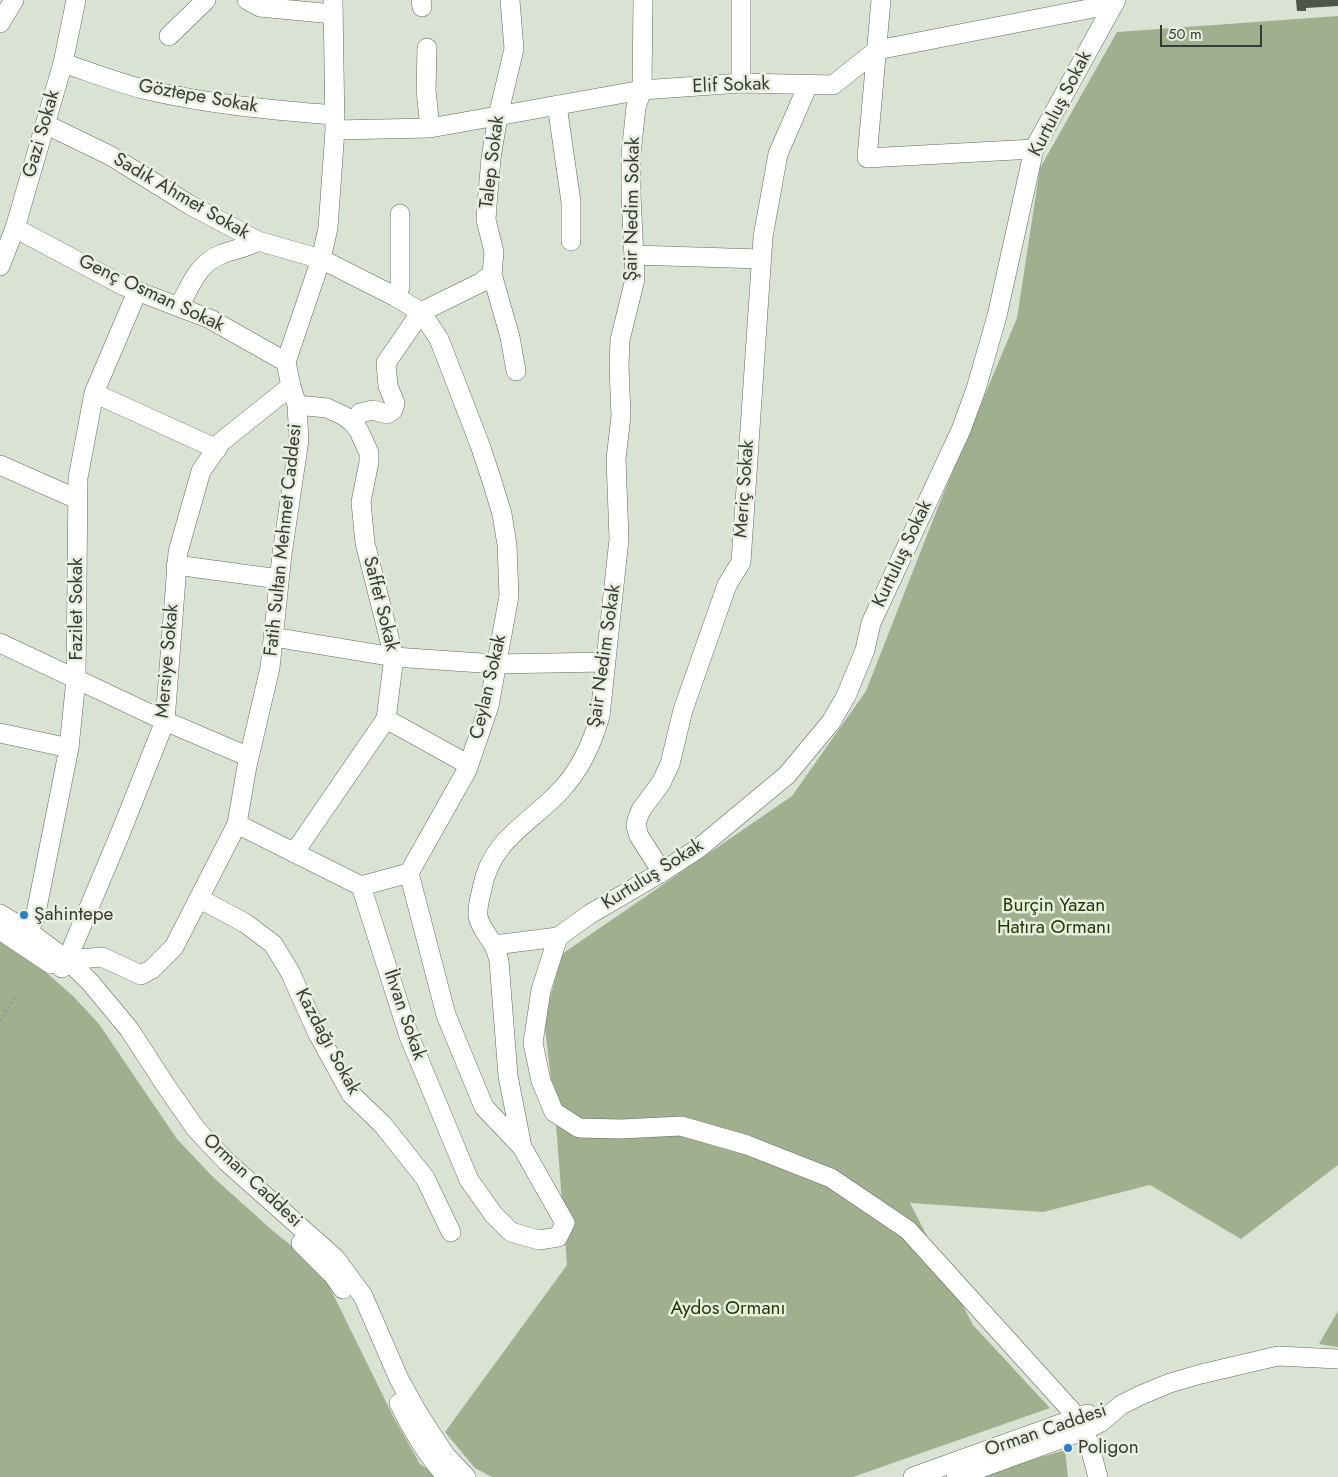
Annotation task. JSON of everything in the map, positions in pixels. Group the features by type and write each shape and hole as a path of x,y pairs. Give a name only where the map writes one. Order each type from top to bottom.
{"street":[{"path":"0,23 14,0"},
{"name":"Gazi Sokak","path":"0,266 15,228 63,63 76,0"},
{"path":"169,36 206,0"},
{"path":"247,0 260,7 333,7 335,123 328,228 321,259 286,362"},
{"name":"Talep Sokak","path":"510,0 514,49 498,116 491,158 486,220 494,252 492,274 510,337 516,370"},
{"name":"Şair Nedim Sokak","path":"539,1240 558,1237 565,1224 522,1148 508,1076 499,961 494,945 485,935 478,916 484,874 499,848 562,790 581,764 593,741 600,716 619,539 616,459 621,416 620,340 635,279 631,154 636,106 642,90 643,0"},
{"path":"741,83 742,0"},
{"path":"881,0 867,158 1034,149"},
{"name":"Elif Sokak","path":"335,123 430,128 642,90 741,83 833,85 877,50 1052,8 1115,2"},
{"name":"Kurtuluş Sokak","path":"494,945 558,937 590,914 699,848 787,775 831,722 846,696 865,650 871,623 961,430 976,389 997,316 1034,149 1115,2"},
{"path":"427,48 426,90 430,128"},
{"name":"Göztepe Sokak","path":"63,63 140,88 171,95 335,123"},
{"name":"Meriç Sokak","path":"662,872 639,836 636,826 641,810 661,783 670,764 683,710 727,585 740,562 763,237 778,154 808,85"},
{"path":"557,106 570,202 571,241"},
{"name":"Sadık Ahmet Sokak","path":"45,124 111,156 190,205 258,241 321,259"},
{"path":"396,297 400,287 400,214"},
{"name":"Genç Osman Sokak","path":"15,228 124,286 210,319 286,362"},
{"path":"179,307 196,275 206,263 220,254 242,249 258,241"},
{"path":"634,255 761,259"},
{"name":"Ceylan Sokak","path":"321,259 396,297 421,312 438,340 445,356 488,470 502,514 507,545 509,596 489,706 469,765 409,873"},
{"path":"353,423 360,413 373,410 387,414 393,410 395,404 388,386 385,372 386,363 421,312 482,282 492,274"},
{"name":"Fazilet Sokak","path":"25,937 35,918 69,748 76,679 78,478 94,393 137,292"},
{"name":"Fatih Sultan Mehmet Caddesi","path":"63,966 102,957 141,974 152,969 174,947 200,900 237,824 270,668 279,579 299,440 297,405 286,362"},
{"name":"Mersiye Sokak","path":"63,966 120,834 165,720 176,565 201,471 221,442 291,386"},
{"path":"94,393 217,449"},
{"name":"Saffet Sokak","path":"294,853 386,719 394,657 365,543 361,502 369,453 353,423 344,416 327,408 297,405"},
{"path":"0,465 77,499"},
{"path":"176,565 279,579"},
{"path":"273,637 394,657 496,664 606,662"},
{"path":"0,643 165,720 250,757"},
{"path":"386,719 469,765"},
{"path":"0,733 69,748"},
{"path":"237,824 361,886 409,873 446,1015 484,1107 522,1148"},
{"name":"İhvan Sokak","path":"361,886 409,1036 469,1180 494,1215 511,1232 539,1240"},
{"name":"Kazdağı Sokak","path":"200,900 245,923 273,944 290,972 318,1034 351,1094 383,1125 425,1178 451,1232"},
{"name":"Orman Caddesi","path":"0,914 25,937 63,966 90,982 128,1029 196,1129 227,1162 335,1258 363,1296 400,1379 419,1415 445,1454 466,1477"},
{"name":"Orman Caddesi","path":"0,930 25,937"},
{"path":"558,937 542,990 533,1043 541,1081 554,1112 579,1128 621,1129 681,1126 747,1145 831,1178 908,1230 1081,1424 1098,1477"},
{"name":"Orman Caddesi","path":"63,966 109,1020 186,1136 241,1191 310,1252 338,1282 361,1319 415,1435 430,1458 447,1477"},
{"name":"Orman Caddesi","path":"956,1477 1081,1424 1170,1383 1221,1368 1278,1356 1338,1359"},
{"name":"Orman Caddesi","path":"913,1477 1081,1424"}],"path":[{"path":"0,1021 16,995"}],"green space":[{"name":"Burçin Yazan Hatıra Ormanı","path":"1338,16 1338,1165 1241,1239 1150,1185 1043,1212 910,1203 973,1325 1050,1408 853,1477 492,1477 475,1468 445,1432 567,1265 555,1112 544,1020 562,954 792,796 866,691 940,502 1017,318 1040,168 1117,32"},
{"path":"0,940 31,959 74,997 99,1024 177,1139 213,1177 273,1231 307,1258 328,1284 394,1418 420,1464 439,1477 0,1477"},
{"path":"1338,1311 1338,1347 1319,1344"},
{"path":"1065,1450 1068,1477 974,1477"}],"building":[{"path":"1296,0 1338,0 1338,6 1306,8 1306,11 1297,11"}],"place":[{"name":"Şahintepe","path":"24,915"},
{"name":"Poligon","path":"1068,1448"}],"park label":[{"name":"Aydos Ormanı","path":"728,1309"}]}
